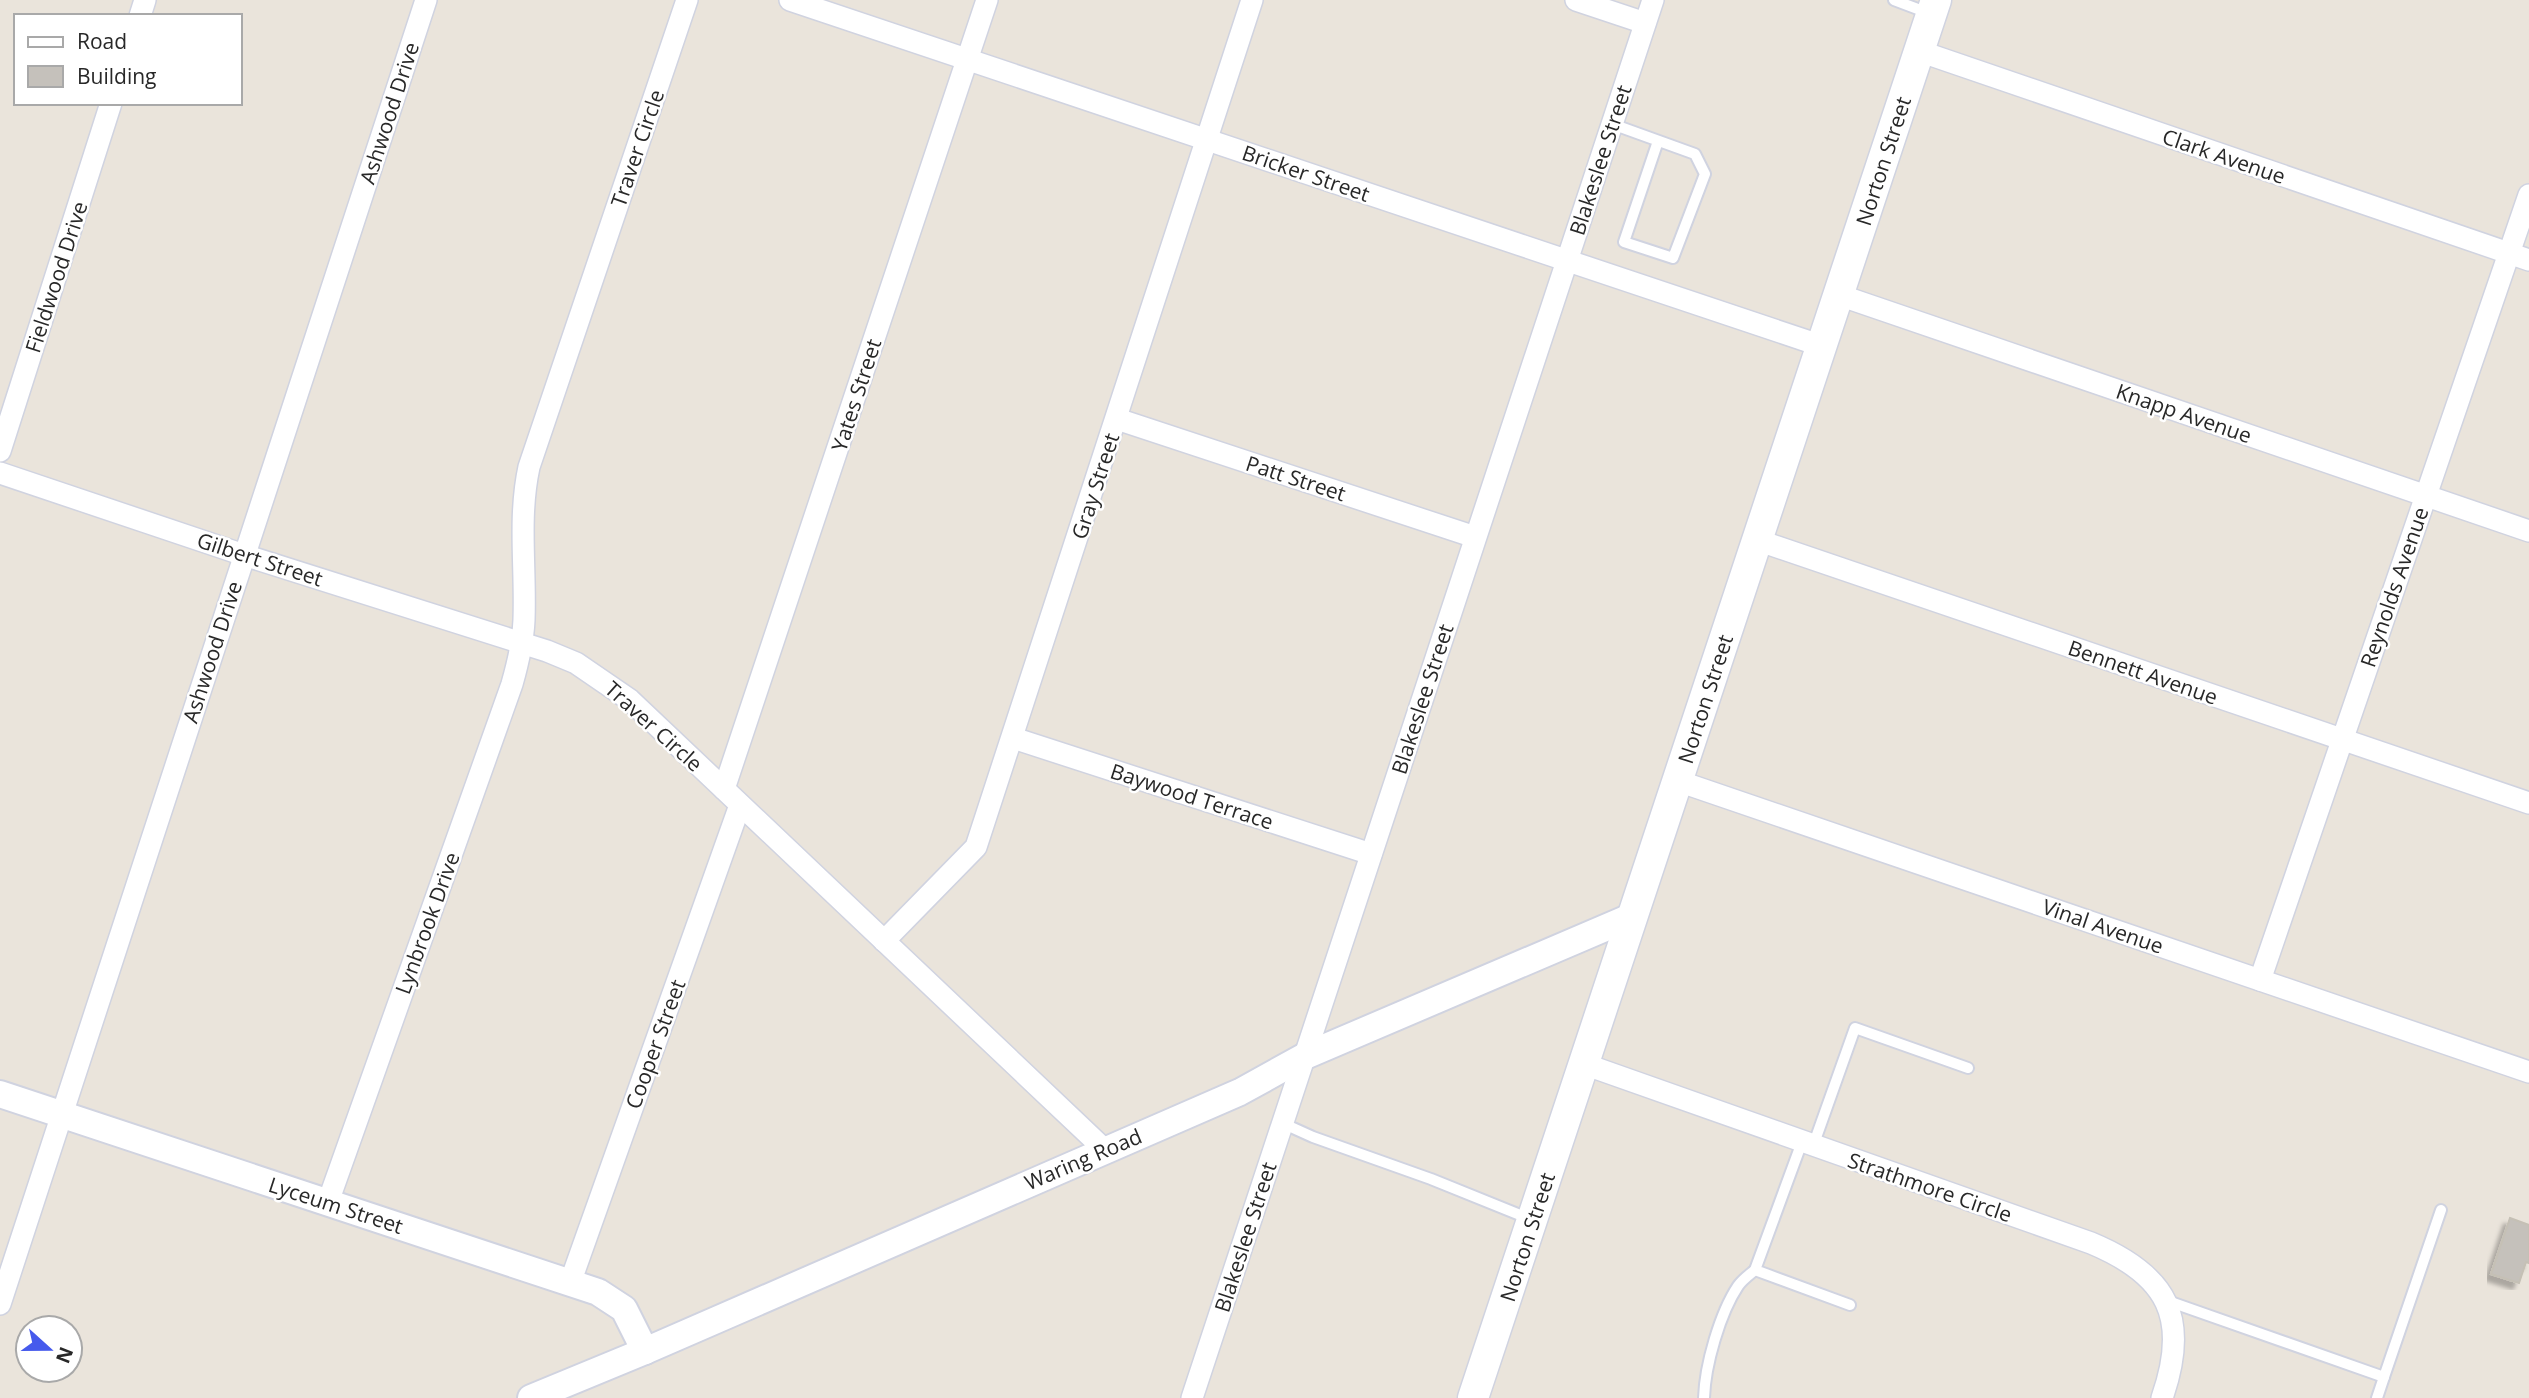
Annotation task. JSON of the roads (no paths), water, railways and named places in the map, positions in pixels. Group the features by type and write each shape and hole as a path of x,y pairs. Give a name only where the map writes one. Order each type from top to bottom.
{"main road":[{"name":"Norton Street","path":"1474,1398 1934,7"}],"street":[{"name":"Ashwood Drive","path":"0,1304 426,0"},
{"name":"Traver Circle","path":"688,0 529,467 524,489 522,534 522,643 576,663 630,700 1105,1150"},
{"name":"Bricker Street","path":"790,0 1822,346"},
{"name":"Yates Street","path":"724,789 987,0"},
{"name":"Gray Street","path":"884,941 976,847 1252,0"},
{"path":"1576,0 1645,23"},
{"name":"Blakeslee Street","path":"1192,1398 1653,0"},
{"name":"Clark Avenue","path":"1919,51 2519,257"},
{"name":"Fieldwood Drive","path":"0,451 110,105"},
{"name":"Reynolds Avenue","path":"2260,980 2426,496 2519,257 2529,195"},
{"name":"Knapp Avenue","path":"1839,295 2529,531"},
{"name":"Patt Street","path":"1117,419 1475,537"},
{"name":"Gilbert Street","path":"0,472 244,555 522,643"},
{"name":"Bennett Avenue","path":"1757,540 2529,803"},
{"name":"Lynbrook Drive","path":"328,1202 512,684 522,643"},
{"name":"Baywood Terrace","path":"1013,738 1371,854"},
{"name":"Vinal Avenue","path":"1678,781 2529,1072"},
{"name":"Cooper Street","path":"570,1283 740,805"},
{"name":"Waring Road","path":"531,1398 559,1393 645,1351 1240,1091 1304,1056 1633,916"},
{"name":"Strathmore Circle","path":"1584,1065 2113,1253 2134,1264 2152,1280 2165,1300 2173,1322 2172,1364 2162,1398"},
{"name":"Lyceum Street","path":"0,1094 598,1292 624,1309 645,1351"}],"lane":[{"path":"1894,0 1934,7"},
{"path":"1612,124 1695,154 1705,174 1674,258 1624,242 1658,141"},
{"path":"1704,1398 1706,1372 1726,1309 1740,1283 1755,1270 1855,1028 1968,1068"},
{"path":"1282,1123 1533,1220"},
{"path":"2377,1398 2441,1210"},
{"path":"1755,1270 1850,1305"},
{"path":"2165,1300 2384,1377"}]}
